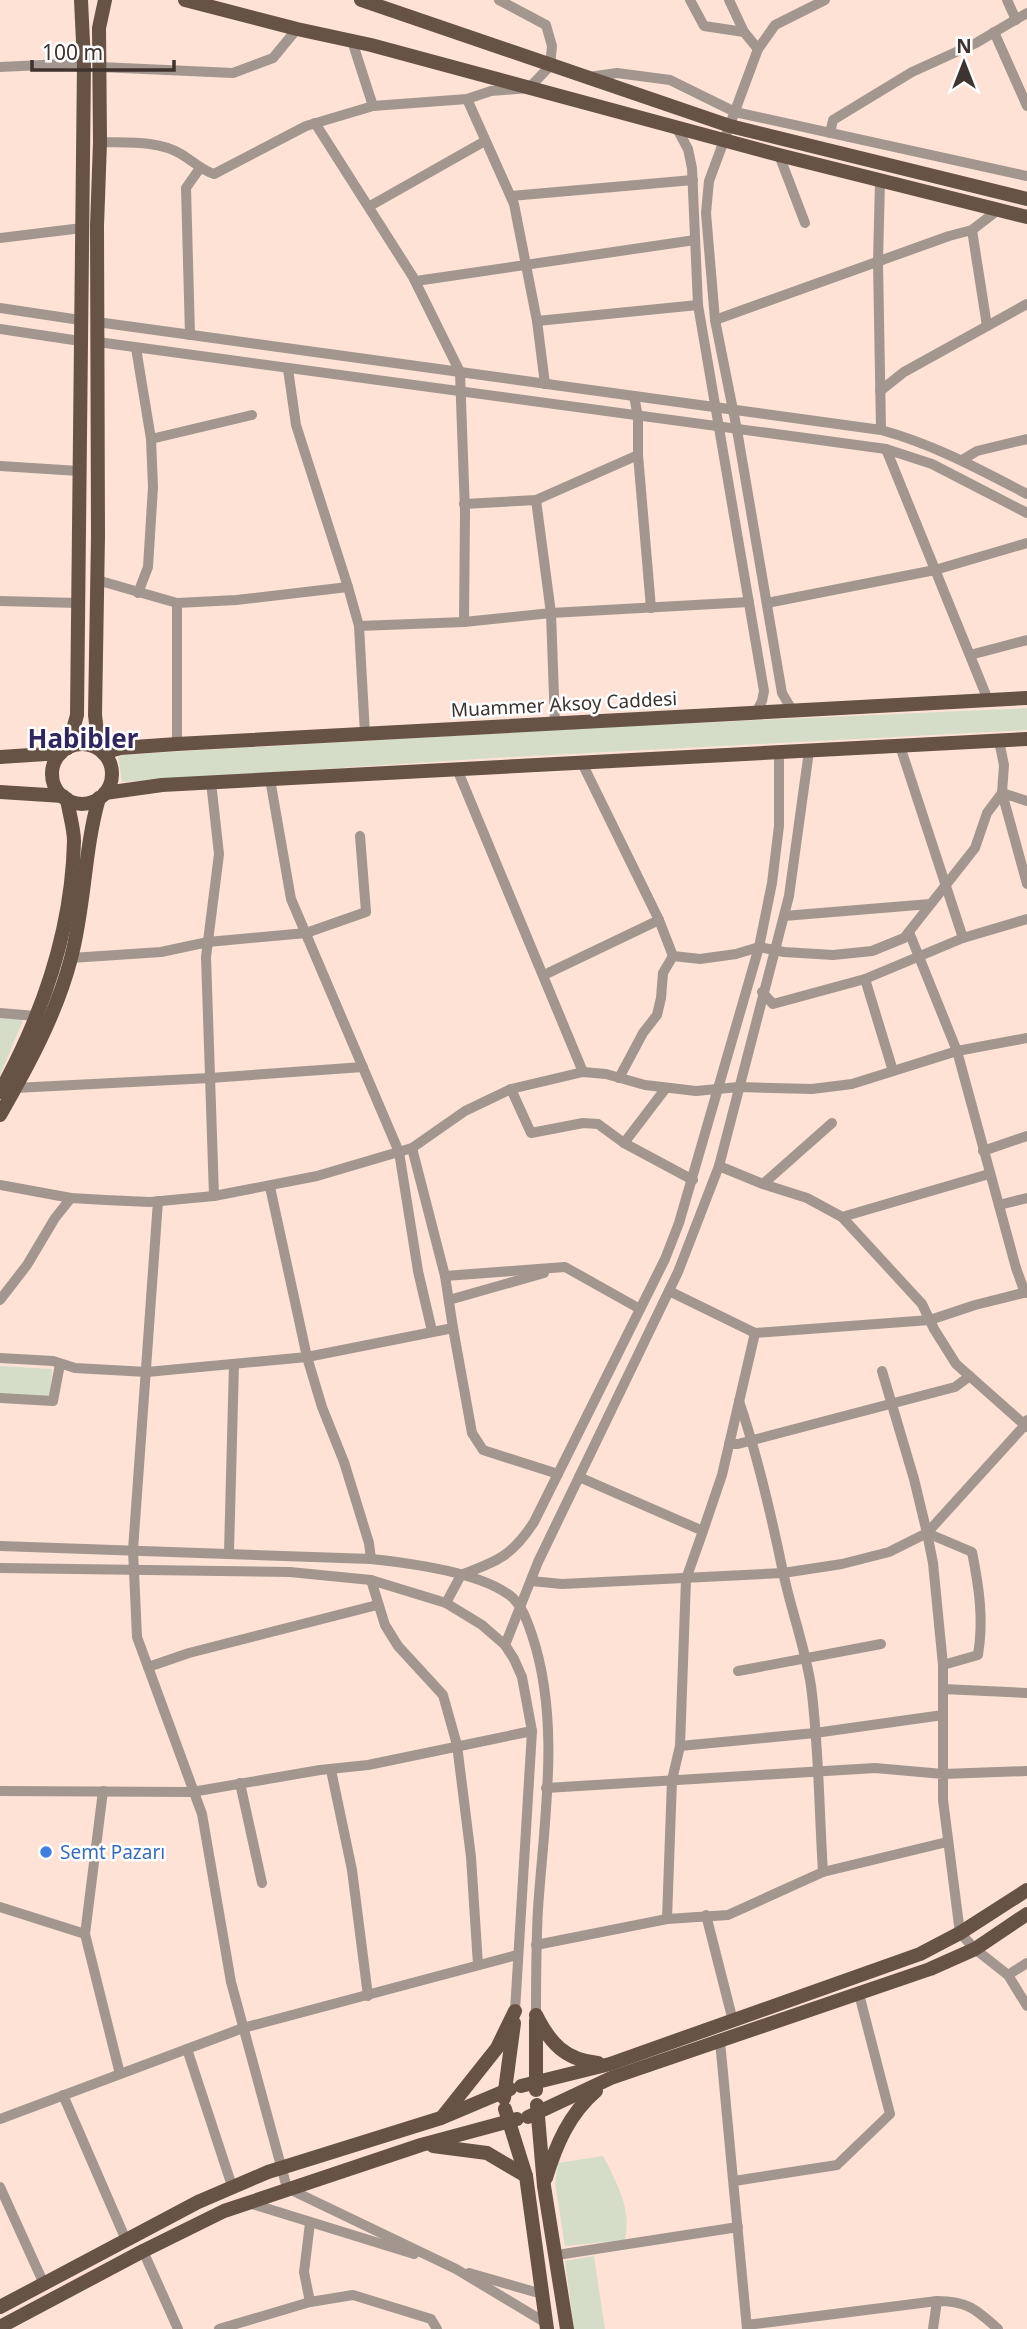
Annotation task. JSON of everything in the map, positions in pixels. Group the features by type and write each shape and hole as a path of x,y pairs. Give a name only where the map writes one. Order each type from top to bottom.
{"main road":[{"path":"0,1092 47,990 67,909 74,839 65,798 55,786 53,769 64,750 77,716 84,63 81,0"},
{"path":"101,751 95,715 97,322 99,27 105,0"},
{"path":"185,0 1027,217"},
{"path":"361,0 730,126 1027,199"},
{"name":"Muammer Aksoy Caddesi","path":"101,751 177,744 1027,698"},
{"path":"0,792 65,798 83,803 102,796 162,785 1027,739"},
{"path":"0,757 64,750 84,744 101,751 109,760 112,774 92,821 71,958 57,999 0,1115"},
{"path":"0,2327 196,2223 246,2202 421,2145 733,2021 920,1954 960,1933 1027,1890"},
{"path":"536,2082 611,2071 720,2041 859,1994 930,1969 975,1949 1027,1914"},
{"path":"515,2011 519,2104 526,2176 546,2326"},
{"path":"441,2118 490,2057 515,2011"},
{"path":"536,2015 548,2038 562,2050 611,2071"},
{"path":"0,2307 232,2186 441,2118 519,2104 536,2082 536,2015"},
{"path":"544,2186 554,2153 569,2122 611,2071"},
{"path":"519,2104 544,2186 567,2329"},
{"path":"421,2145 487,2153 526,2176"}],"street":[{"path":"100,142 156,144 180,153 200,169 217,174 315,123 373,106 467,99 491,91 529,88 550,66 552,46 546,25 499,0"},
{"path":"691,0 704,26 744,32"},
{"path":"729,0 744,32 758,49"},
{"path":"792,710 782,692 737,430 715,320 706,213 709,181 758,49 775,25 825,0"},
{"path":"1007,0 1016,20"},
{"path":"830,133 833,120 912,72 1027,13"},
{"path":"100,66 233,73 273,58 297,29"},
{"path":"994,32 1027,106"},
{"path":"352,41 373,106"},
{"path":"0,67 84,63"},
{"path":"583,78 617,74 670,80 735,112 1027,176"},
{"path":"467,99 511,196 527,265 545,384"},
{"path":"315,123 416,281 460,372 464,622"},
{"path":"676,127 688,149 693,180 698,305 764,691 756,713"},
{"path":"370,206 485,141"},
{"path":"779,155 805,223"},
{"path":"190,335 186,188 200,169"},
{"path":"511,196 693,180"},
{"path":"880,181 878,262 881,430"},
{"path":"715,320 972,230 998,210"},
{"path":"0,238 82,228"},
{"path":"972,230 987,326"},
{"path":"416,281 695,240"},
{"path":"880,391 904,372 1027,304"},
{"path":"537,321 698,305"},
{"path":"0,308 80,320"},
{"path":"97,322 881,430 914,439 962,460 1027,494"},
{"path":"0,329 80,341"},
{"path":"98,342 886,449 932,464 1027,513"},
{"path":"136,348 151,439 153,487 148,567 138,593"},
{"path":"288,369 296,425 359,626 365,734"},
{"path":"634,396 638,417 638,455 651,608"},
{"path":"151,439 252,415"},
{"path":"962,460 978,451 1027,439"},
{"path":"886,449 988,700"},
{"path":"464,504 536,500 638,455"},
{"path":"0,466 79,471"},
{"path":"536,500 551,613 555,724"},
{"path":"767,603 936,570 1027,543"},
{"path":"97,580 177,603 236,600 348,587"},
{"path":"0,601 78,603"},
{"path":"359,626 464,622 551,613 749,602"},
{"path":"177,603 177,744"},
{"path":"970,656 1027,640"},
{"path":"999,741 1004,765 1002,793 1027,884"},
{"path":"900,746 963,938"},
{"path":"505,1645 579,1477 669,1291 697,1227 719,1166 789,896 809,751"},
{"path":"446,1603 461,1575 497,1562 519,1545 534,1522 665,1259 693,1180 759,947 772,883 779,826 779,752"},
{"path":"582,763 659,920 673,956"},
{"path":"457,769 583,1072"},
{"path":"270,779 291,899 399,1152 418,1271 432,1331"},
{"path":"211,782 219,854 206,957 214,1196"},
{"path":"1002,793 1027,801"},
{"path":"673,956 700,959 736,954 759,947 775,951 833,954 872,951 904,938 975,848 986,813 1002,793"},
{"path":"71,958 161,952 208,942 306,933 366,912 360,836"},
{"path":"784,916 930,904"},
{"path":"762,992 773,1004 865,979 963,938 1027,919"},
{"path":"544,975 659,920"},
{"path":"669,1291 755,1333 930,1320 1026,1292 989,1174 957,1051 909,932"},
{"path":"619,1078 643,1033 657,1016 663,973 673,956"},
{"path":"865,979 893,1071"},
{"path":"0,1013 36,1016"},
{"path":"0,1185 71,1198 158,1201 214,1196 317,1176 412,1148 465,1111 511,1088 583,1072 666,1088 812,1089 852,1084 957,1051 1027,1038"},
{"path":"15,1088 363,1068"},
{"path":"511,1088 531,1133 583,1123 598,1124 624,1143 693,1180"},
{"path":"624,1143 666,1088"},
{"path":"762,1184 832,1123"},
{"path":"983,1151 1027,1136"},
{"path":"412,1148 445,1276 472,1433 484,1450 558,1475"},
{"path":"531,1581 562,1584 783,1573 842,1564 889,1552 927,1533 1026,1424 956,1364 922,1304 842,1217 807,1198 762,1184 719,1166"},
{"path":"842,1217 989,1174"},
{"path":"270,1187 307,1357 322,1407 344,1462 369,1543 371,1559"},
{"path":"0,1300 27,1265 55,1218 71,1198"},
{"path":"999,1205 1027,1198"},
{"path":"158,1201 133,1550 137,1637 202,1814 231,1982 281,2168 288,2188 456,2269 546,2326"},
{"path":"445,1276 565,1267 640,1309"},
{"path":"449,1300 565,1267"},
{"path":"0,1358 75,1368 147,1372 307,1357 453,1328"},
{"path":"667,1919 672,1780 680,1746 686,1579 722,1475 755,1333"},
{"path":"0,1398 54,1401 60,1364"},
{"path":"229,1552 234,1364"},
{"path":"882,1371 914,1479 933,1563 943,1665 943,1800 960,1933 975,1949 1008,1975 1027,2006"},
{"path":"729,1444 738,1444 955,1387 970,1376"},
{"path":"740,1401 806,1657 815,1733 823,1872"},
{"path":"579,1477 703,1531"},
{"path":"927,1533 972,1552 982,1605 978,1655 943,1665"},
{"path":"0,1546 371,1559 487,1581 512,1598 521,1607 539,1656 547,1715 546,1788 536,1945 536,2015"},
{"path":"0,1568 290,1572 371,1580 446,1603 482,1625 505,1645 514,1659 522,1677 532,1731 515,2011"},
{"path":"371,1580 385,1625 398,1646 443,1695 457,1745 471,1857 478,1965"},
{"path":"148,1667 189,1653 377,1605"},
{"path":"738,1671 881,1644"},
{"path":"943,1689 1027,1693"},
{"path":"680,1746 815,1733 943,1715"},
{"path":"0,1791 192,1792 368,1765 532,1731"},
{"path":"546,1788 875,1768 943,1773 1027,1771"},
{"path":"331,1770 352,1870 368,1996"},
{"path":"240,1783 262,1883"},
{"path":"103,1791 85,1934 120,2074"},
{"path":"536,1945 667,1919 728,1915 823,1872 947,1842"},
{"path":"0,1907 85,1934"},
{"path":"706,1915 733,2021"},
{"path":"0,2119 243,2028 517,1955"},
{"path":"1008,1975 1027,1963"},
{"path":"734,2181 837,2165 890,2114 859,1994"},
{"path":"720,2041 747,2327 937,2301 958,2301 977,2309 998,2329"},
{"path":"187,2049 232,2186"},
{"path":"63,2095 126,2240"},
{"path":"0,2187 44,2284"},
{"path":"246,2202 366,2241 433,2258"},
{"path":"310,2223 304,2272 310,2302"},
{"path":"557,2255 738,2227"},
{"path":"143,2250 178,2329"},
{"path":"456,2269 542,2294"},
{"path":"219,2329 310,2302 353,2295 431,2319 437,2329"},
{"path":"933,2329 937,2301"}],"green space":[{"path":"1027,708 1027,730 493,758 122,782 118,755 605,727"},
{"path":"0,1016 24,1018 0,1075"},
{"path":"0,1366 52,1369 50,1398 0,1394"},
{"path":"603,2156 625,2207 625,2240 565,2246 555,2183 558,2163"},
{"path":"594,2256 605,2329 574,2329 565,2261"}],"place":[{"name":"Semt Pazarı","path":"46,1852"}],"district":[{"name":"Habibler","path":"83,738"}]}
